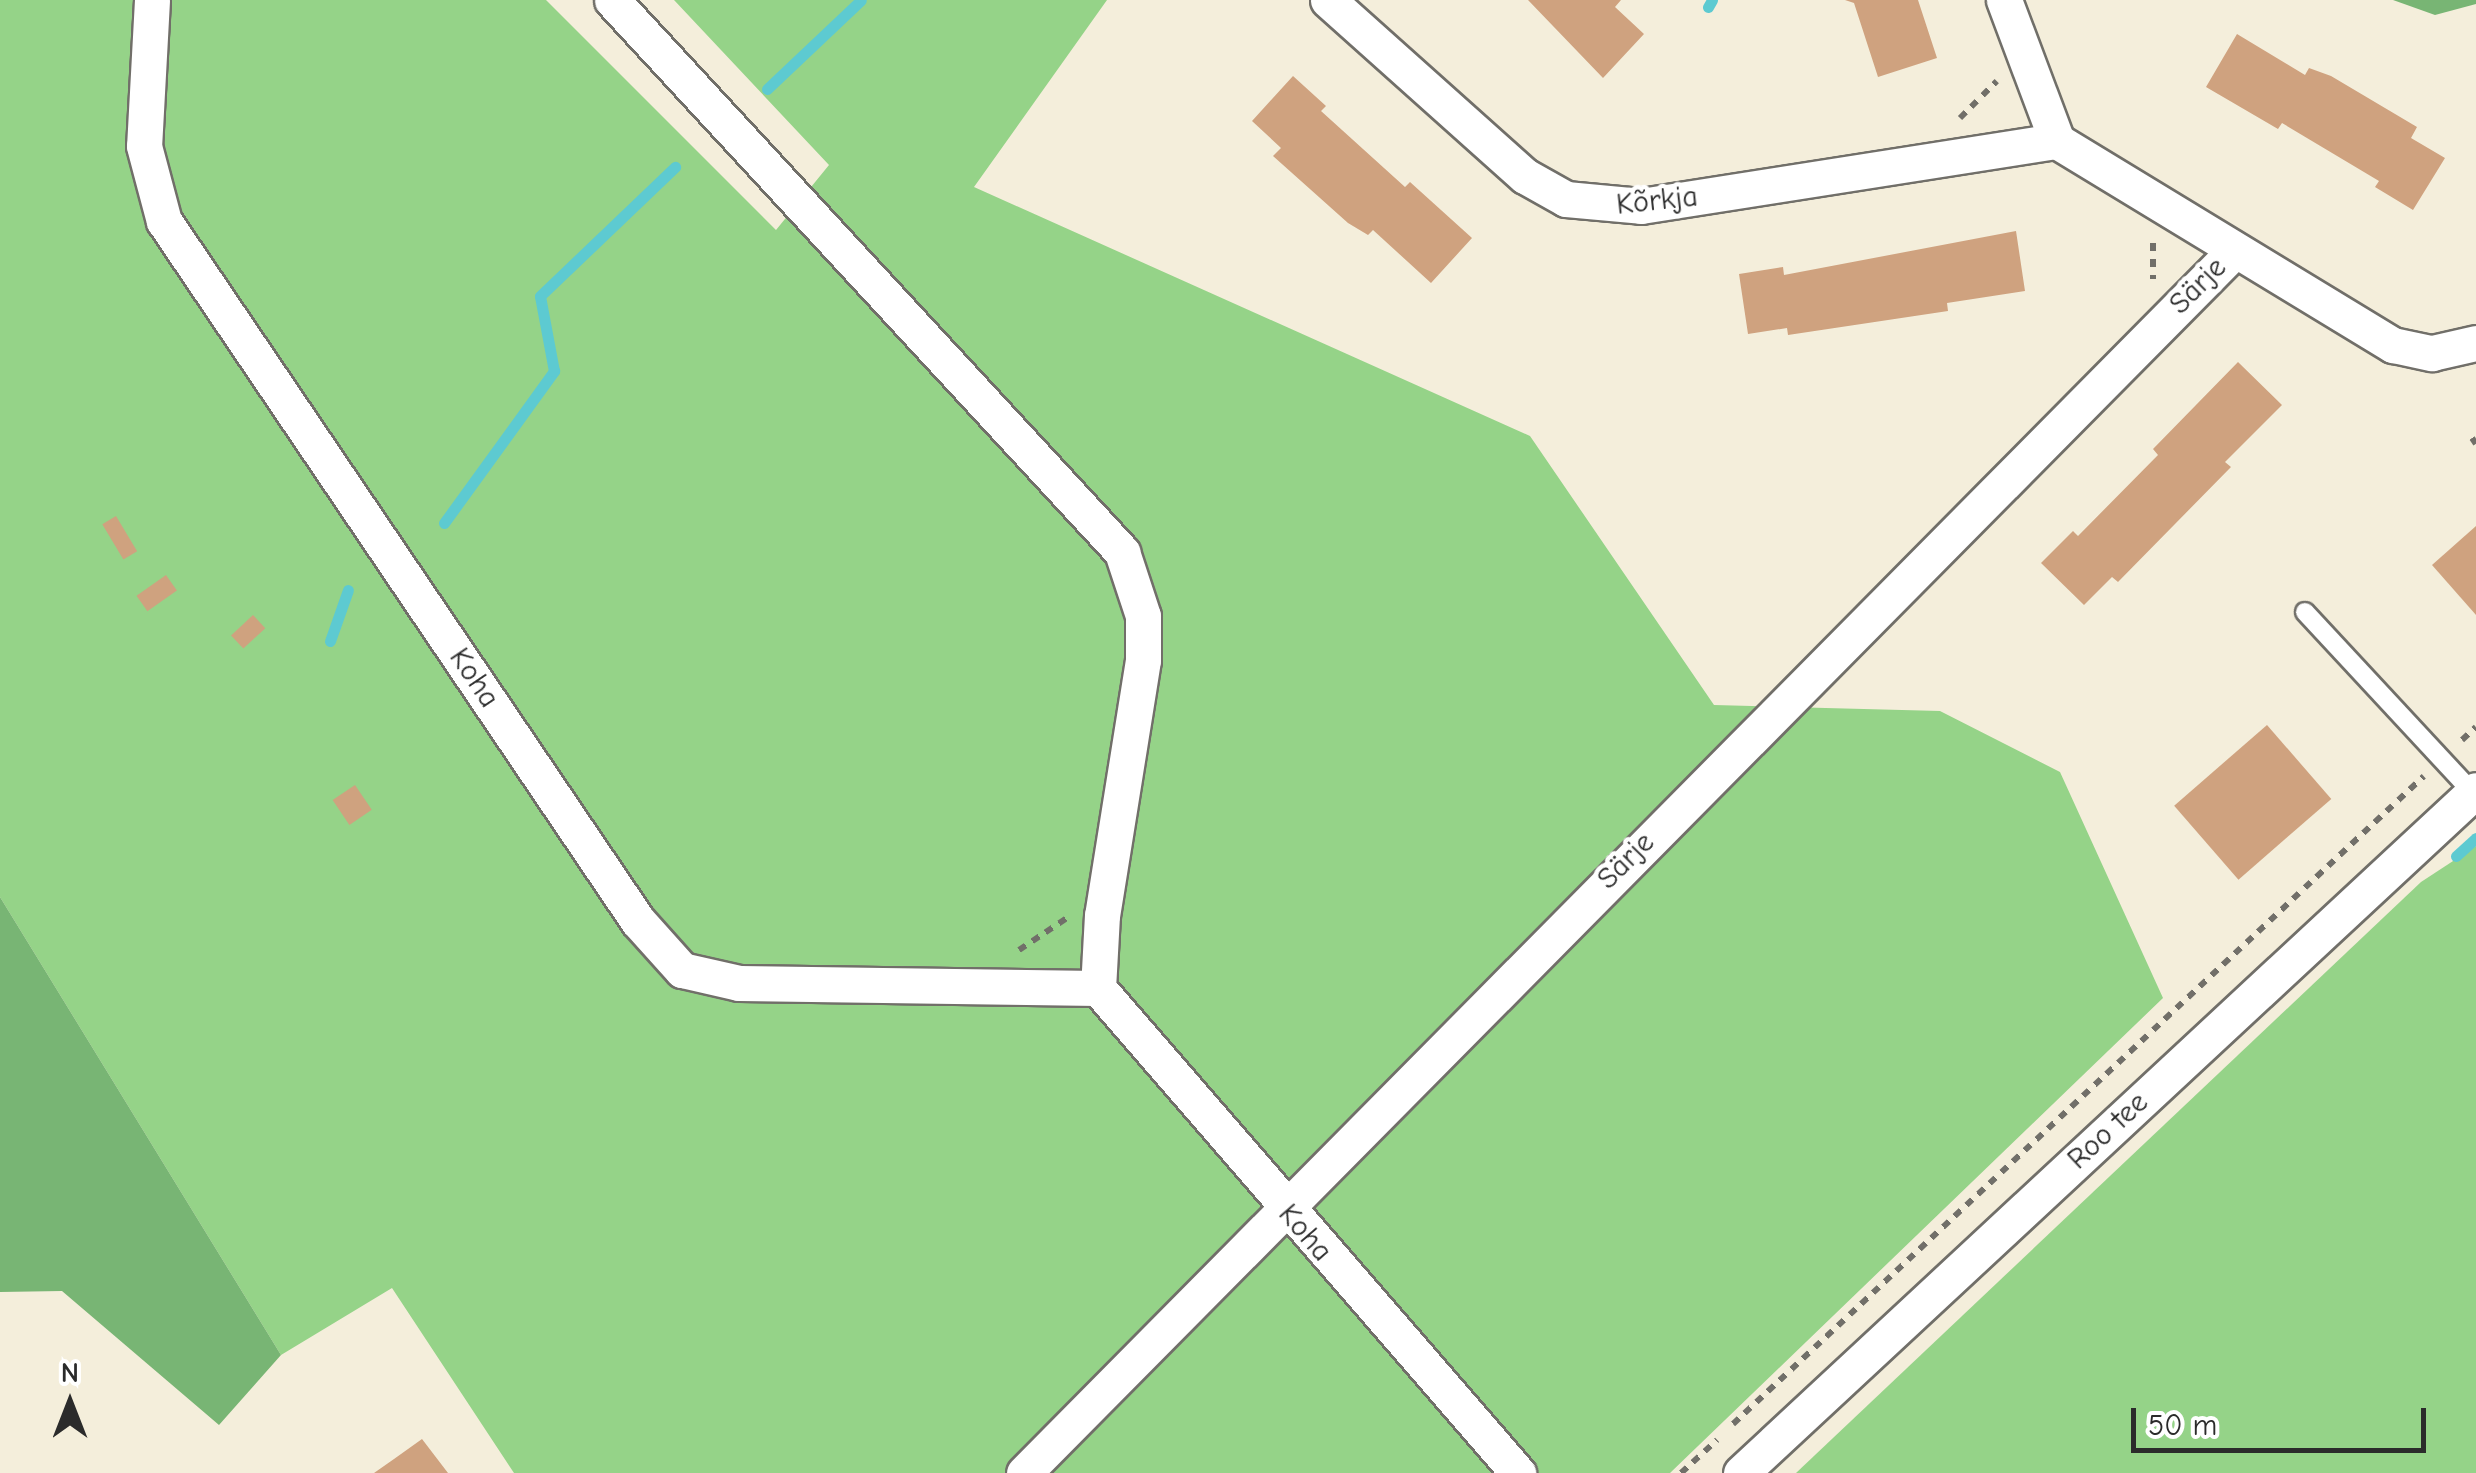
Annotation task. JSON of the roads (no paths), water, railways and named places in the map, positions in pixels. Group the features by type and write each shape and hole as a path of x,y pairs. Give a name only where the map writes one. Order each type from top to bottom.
{"street":[{"name":"Koha","path":"152,0 144,146 164,221 638,921 682,970 740,983 1098,988 1283,1208 1518,1473"},
{"path":"612,0 1122,552 1143,616 1142,660 1102,914 1098,988"},
{"name":"Kõrkja","path":"1328,0 1524,176 1566,198 1603,207 2057,141"},
{"path":"2004,0 2025,66 2057,141 2233,252 2393,345 2432,353 2476,344"},
{"name":"Särje","path":"1024,1473 2233,252"},
{"name":"Roo tee","path":"1741,1473 2474,791"}],"lane":[{"path":"2304,612 2474,791"}],"waterway":[{"path":"767,89 861,0"},
{"path":"1708,7 1712,0"},
{"path":"444,523 554,371 540,296 675,167"},
{"path":"330,641 348,590"},
{"path":"2456,856 2476,838"}]}
